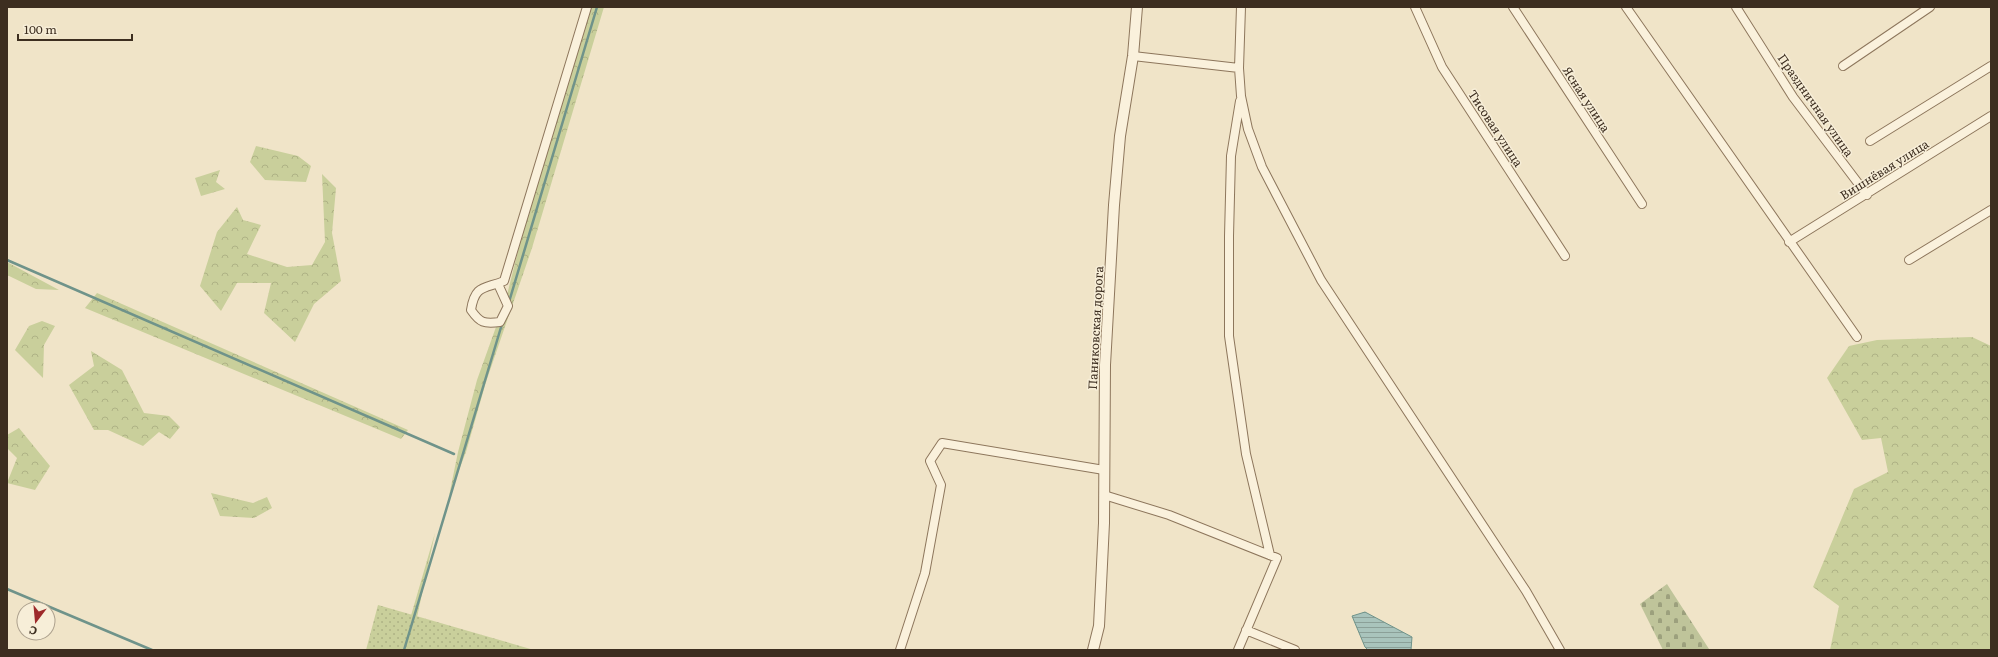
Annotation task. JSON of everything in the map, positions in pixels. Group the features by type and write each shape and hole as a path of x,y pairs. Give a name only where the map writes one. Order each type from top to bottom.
{"street":[{"path":"498,284 508,306 500,322 489,324 479,320 471,310 473,298 481,288 490,284 498,284 504,281 587,7"},
{"name":"Паниковская дорога","path":"1093,650 1099,626 1104,495 1105,365 1115,197 1120,136 1133,56 1137,7"},
{"path":"1241,7 1239,68 1241,96 1248,129 1262,167 1321,280 1526,591 1560,650"},
{"name":"Тисовая улица","path":"1415,7 1442,67 1565,256"},
{"name":"Ясная улица","path":"1512,7 1642,204"},
{"path":"1626,7 1857,338"},
{"name":"Праздничная улица","path":"1736,7 1793,97 1867,195"},
{"path":"1843,66 1930,7"},
{"path":"1133,56 1239,68"},
{"path":"1870,141 1991,66"},
{"path":"1241,96 1231,156 1229,336 1246,454 1270,555"},
{"name":"Вишнёвая улица","path":"1789,242 1867,195 1991,116"},
{"path":"1909,260 1991,210"},
{"path":"900,650 925,573 941,485 930,461 942,443 1104,470"},
{"path":"1104,495 1169,515 1277,558 1238,650"},
{"path":"1246,630 1295,650"}],"green space":[{"path":"591,7 604,7 532,248 486,382 466,452 449,496 458,452 477,380 506,299 524,227"},
{"path":"256,146 298,156 311,166 306,182 265,180 250,162"},
{"path":"220,170 216,182 225,189 201,196 195,178"},
{"path":"322,174 336,188 332,233 341,281 314,304 295,342 264,313 271,283 237,283 221,311 200,286 217,232 237,207 243,220 261,225 247,254 287,267 312,265 325,242"},
{"path":"7,262 59,290 36,289 7,275"},
{"path":"97,293 408,430 401,439 85,308"},
{"path":"42,321 55,326 44,345 43,378 15,350 29,326"},
{"path":"1972,337 1991,346 1991,650 1830,650 1839,606 1813,587 1854,489 1888,472 1881,438 1862,440 1827,378 1849,346 1877,340"},
{"path":"91,351 122,370 144,413 169,416 180,427 170,439 159,432 143,446 108,430 94,430 69,385 94,366"},
{"path":"19,428 50,466 35,490 7,483 17,458 7,448 7,435"},
{"path":"211,493 253,503 267,497 272,508 254,518 220,516"},
{"path":"435,533 416,622 401,650"},
{"path":"1667,584 1710,650 1663,650 1640,604"},
{"path":"378,605 534,650 366,650"}],"water":[{"path":"1365,612 1412,637 1411,650 1368,650 1365,647 1352,616"}],"waterway":[{"path":"509,302 597,7"},
{"path":"7,260 454,454"},
{"path":"404,650 502,324"},
{"path":"7,589 152,650"}]}
